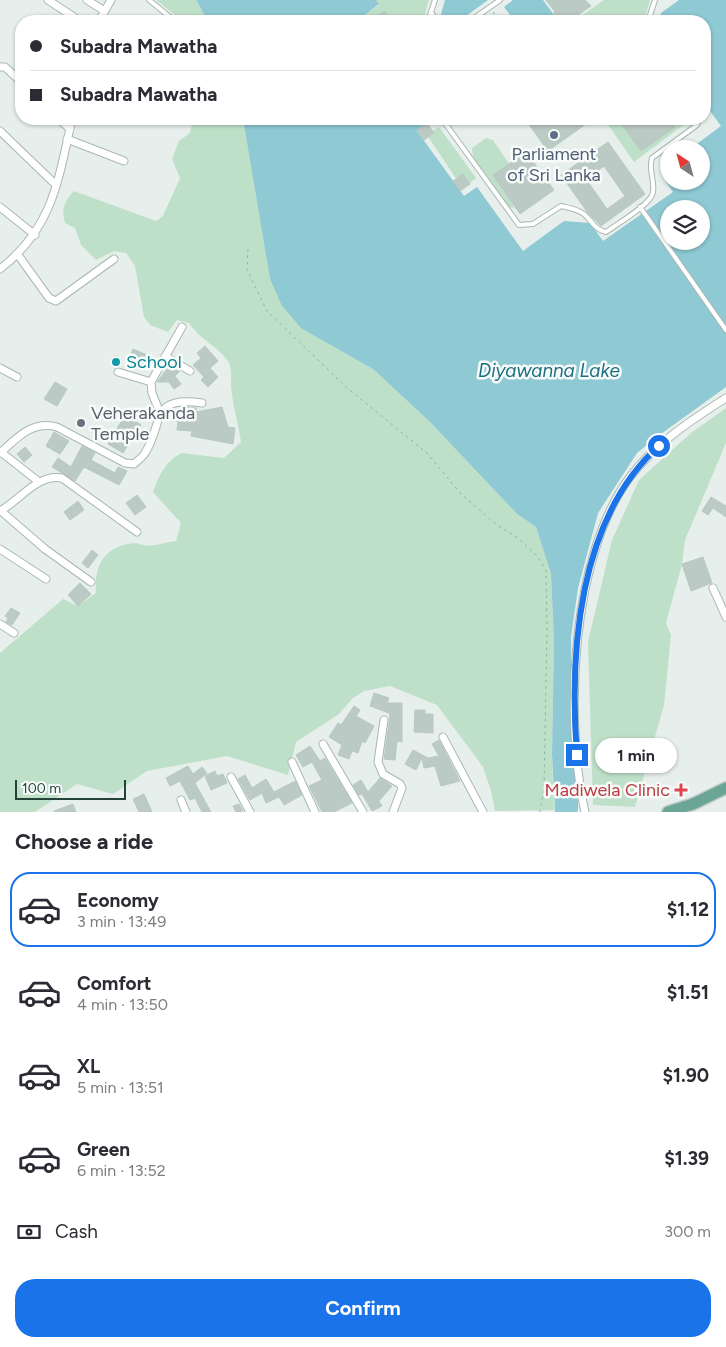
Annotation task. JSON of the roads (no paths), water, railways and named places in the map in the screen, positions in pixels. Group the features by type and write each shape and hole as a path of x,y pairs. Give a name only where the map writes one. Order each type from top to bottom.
{"main road":[{"path":"675,811 726,788"}],"street":[{"path":"48,0 71,15"},
{"path":"87,0 103,10"},
{"path":"101,15 110,0"},
{"path":"0,67 5,66 15,76"},
{"path":"66,125 70,129"},
{"path":"0,269 18,255 35,235 47,211 56,185 71,125"},
{"path":"0,131 56,185"},
{"path":"67,139 124,160"},
{"path":"0,207 35,235"},
{"path":"18,255 49,298 56,301 114,259"},
{"path":"160,413 152,393 151,382 182,327"},
{"path":"165,356 190,371"},
{"path":"0,368 17,377"},
{"path":"118,372 151,382"},
{"path":"585,812 579,786 574,724 577,633 592,558 617,499 628,479 644,459 680,430 726,398"},
{"path":"39,482 1,453 24,431 49,425 57,427 125,463 134,464 145,453 160,413 176,402 184,400 202,403"},
{"path":"91,582 45,549 1,511 39,482 54,476 62,478 137,532"},
{"path":"0,549 46,579"},
{"path":"713,588 723,604 726,617"},
{"path":"0,624 14,633"},
{"path":"384,720 378,762 379,768 402,788 393,812"},
{"path":"443,737 483,812"},
{"path":"323,744 363,812"},
{"path":"292,762 315,812"},
{"path":"231,777 250,812"},
{"path":"180,800 186,812"}],"lane":[{"path":"149,0 168,15"},
{"path":"430,15 435,0"},
{"path":"479,15 500,0"},
{"path":"650,15 655,0"},
{"path":"446,125 519,225 532,224 560,206 576,209 585,215 600,231 606,232 642,209 650,200 654,192 650,165 652,158 697,125"},
{"path":"642,209 726,330"}],"water":[{"path":"196,0 376,0 379,4 365,15 205,15"},
{"path":"445,0 488,0 467,15 441,14"},
{"path":"513,0 543,0 554,15 510,15 504,7"},
{"name":"Diyawanna Lake","path":"679,0 726,0 726,387 637,453 598,513 578,588 571,637 571,719 578,784 578,810 577,812 555,812 552,754 554,640 551,574 536,527 517,514 429,421 373,369 302,329 282,306 270,279 244,125 425,125 417,131 464,196 477,187 523,251 564,221 590,223 603,241 660,201 660,250 710,250 710,200 662,200 673,192 672,190 710,190 710,140 702,140 721,126 711,112 711,15 660,15"}],"place":[{"name":"Parliament of Sri Lanka","path":"554,135"},
{"name":"School","path":"116,362"},
{"name":"Veherakanda Temple","path":"81,423"},
{"name":"Madiwela Clinic","path":"681,790"}]}
